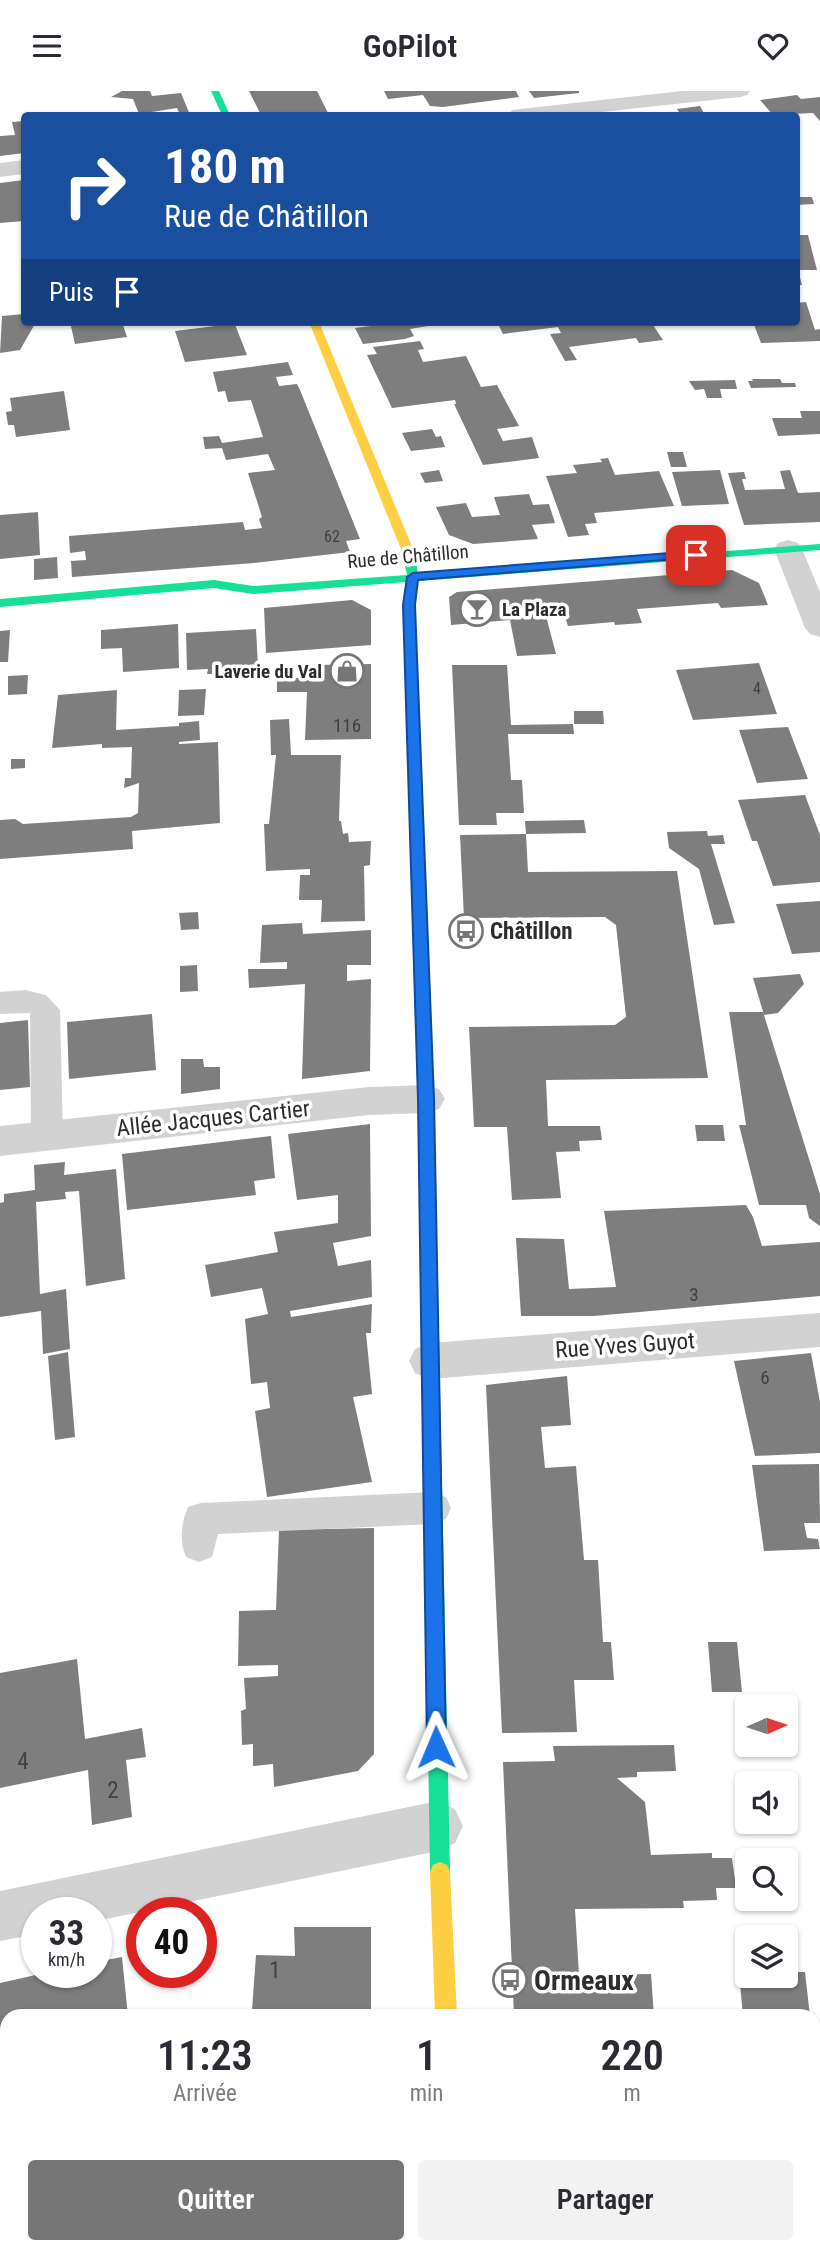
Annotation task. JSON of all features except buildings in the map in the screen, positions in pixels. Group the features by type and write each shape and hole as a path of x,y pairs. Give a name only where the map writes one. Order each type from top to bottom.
{"street":[{"path":"215,91 225,112"},
{"path":"548,112 740,91"},
{"path":"0,170 21,167"},
{"path":"317,326 407,549 413,577 409,605 426,1099 438,1826 446,2009"},
{"name":"Rue de Châtillon","path":"0,603 214,584 253,590 820,547"},
{"path":"788,549 820,628"},
{"name":"Allée Jacques Cartier","path":"0,1141 369,1101 426,1099"},
{"name":"Rue Yves Guyot","path":"430,1360 820,1330"},
{"path":"0,1916 438,1826"}],"lane":[{"path":"0,1003 32,1000 40,1003 45,1010 47,1135"},
{"path":"199,1545 201,1519 433,1508"}],"traffic: fast":[{"path":"215,91 225,112"},
{"path":"0,603 214,584 253,590 820,547"},
{"path":"410,562 413,577 409,605 426,1117"},
{"path":"432,1437 440,1872"}],"traffic: slow":[{"path":"316,326 410,562"},
{"path":"440,1872 446,2009"}],"traffic: jam":[{"path":"426,1117 432,1437"}],"place":[{"name":"La Plaza","path":"477,609"},
{"name":"Laverie du Val","path":"347,671"},
{"name":"Châtillon","path":"466,931"},
{"name":"Ormeaux","path":"510,1980"}],"route":[{"path":"436,1747 426,1099 409,594 413,577 696,555"}]}
